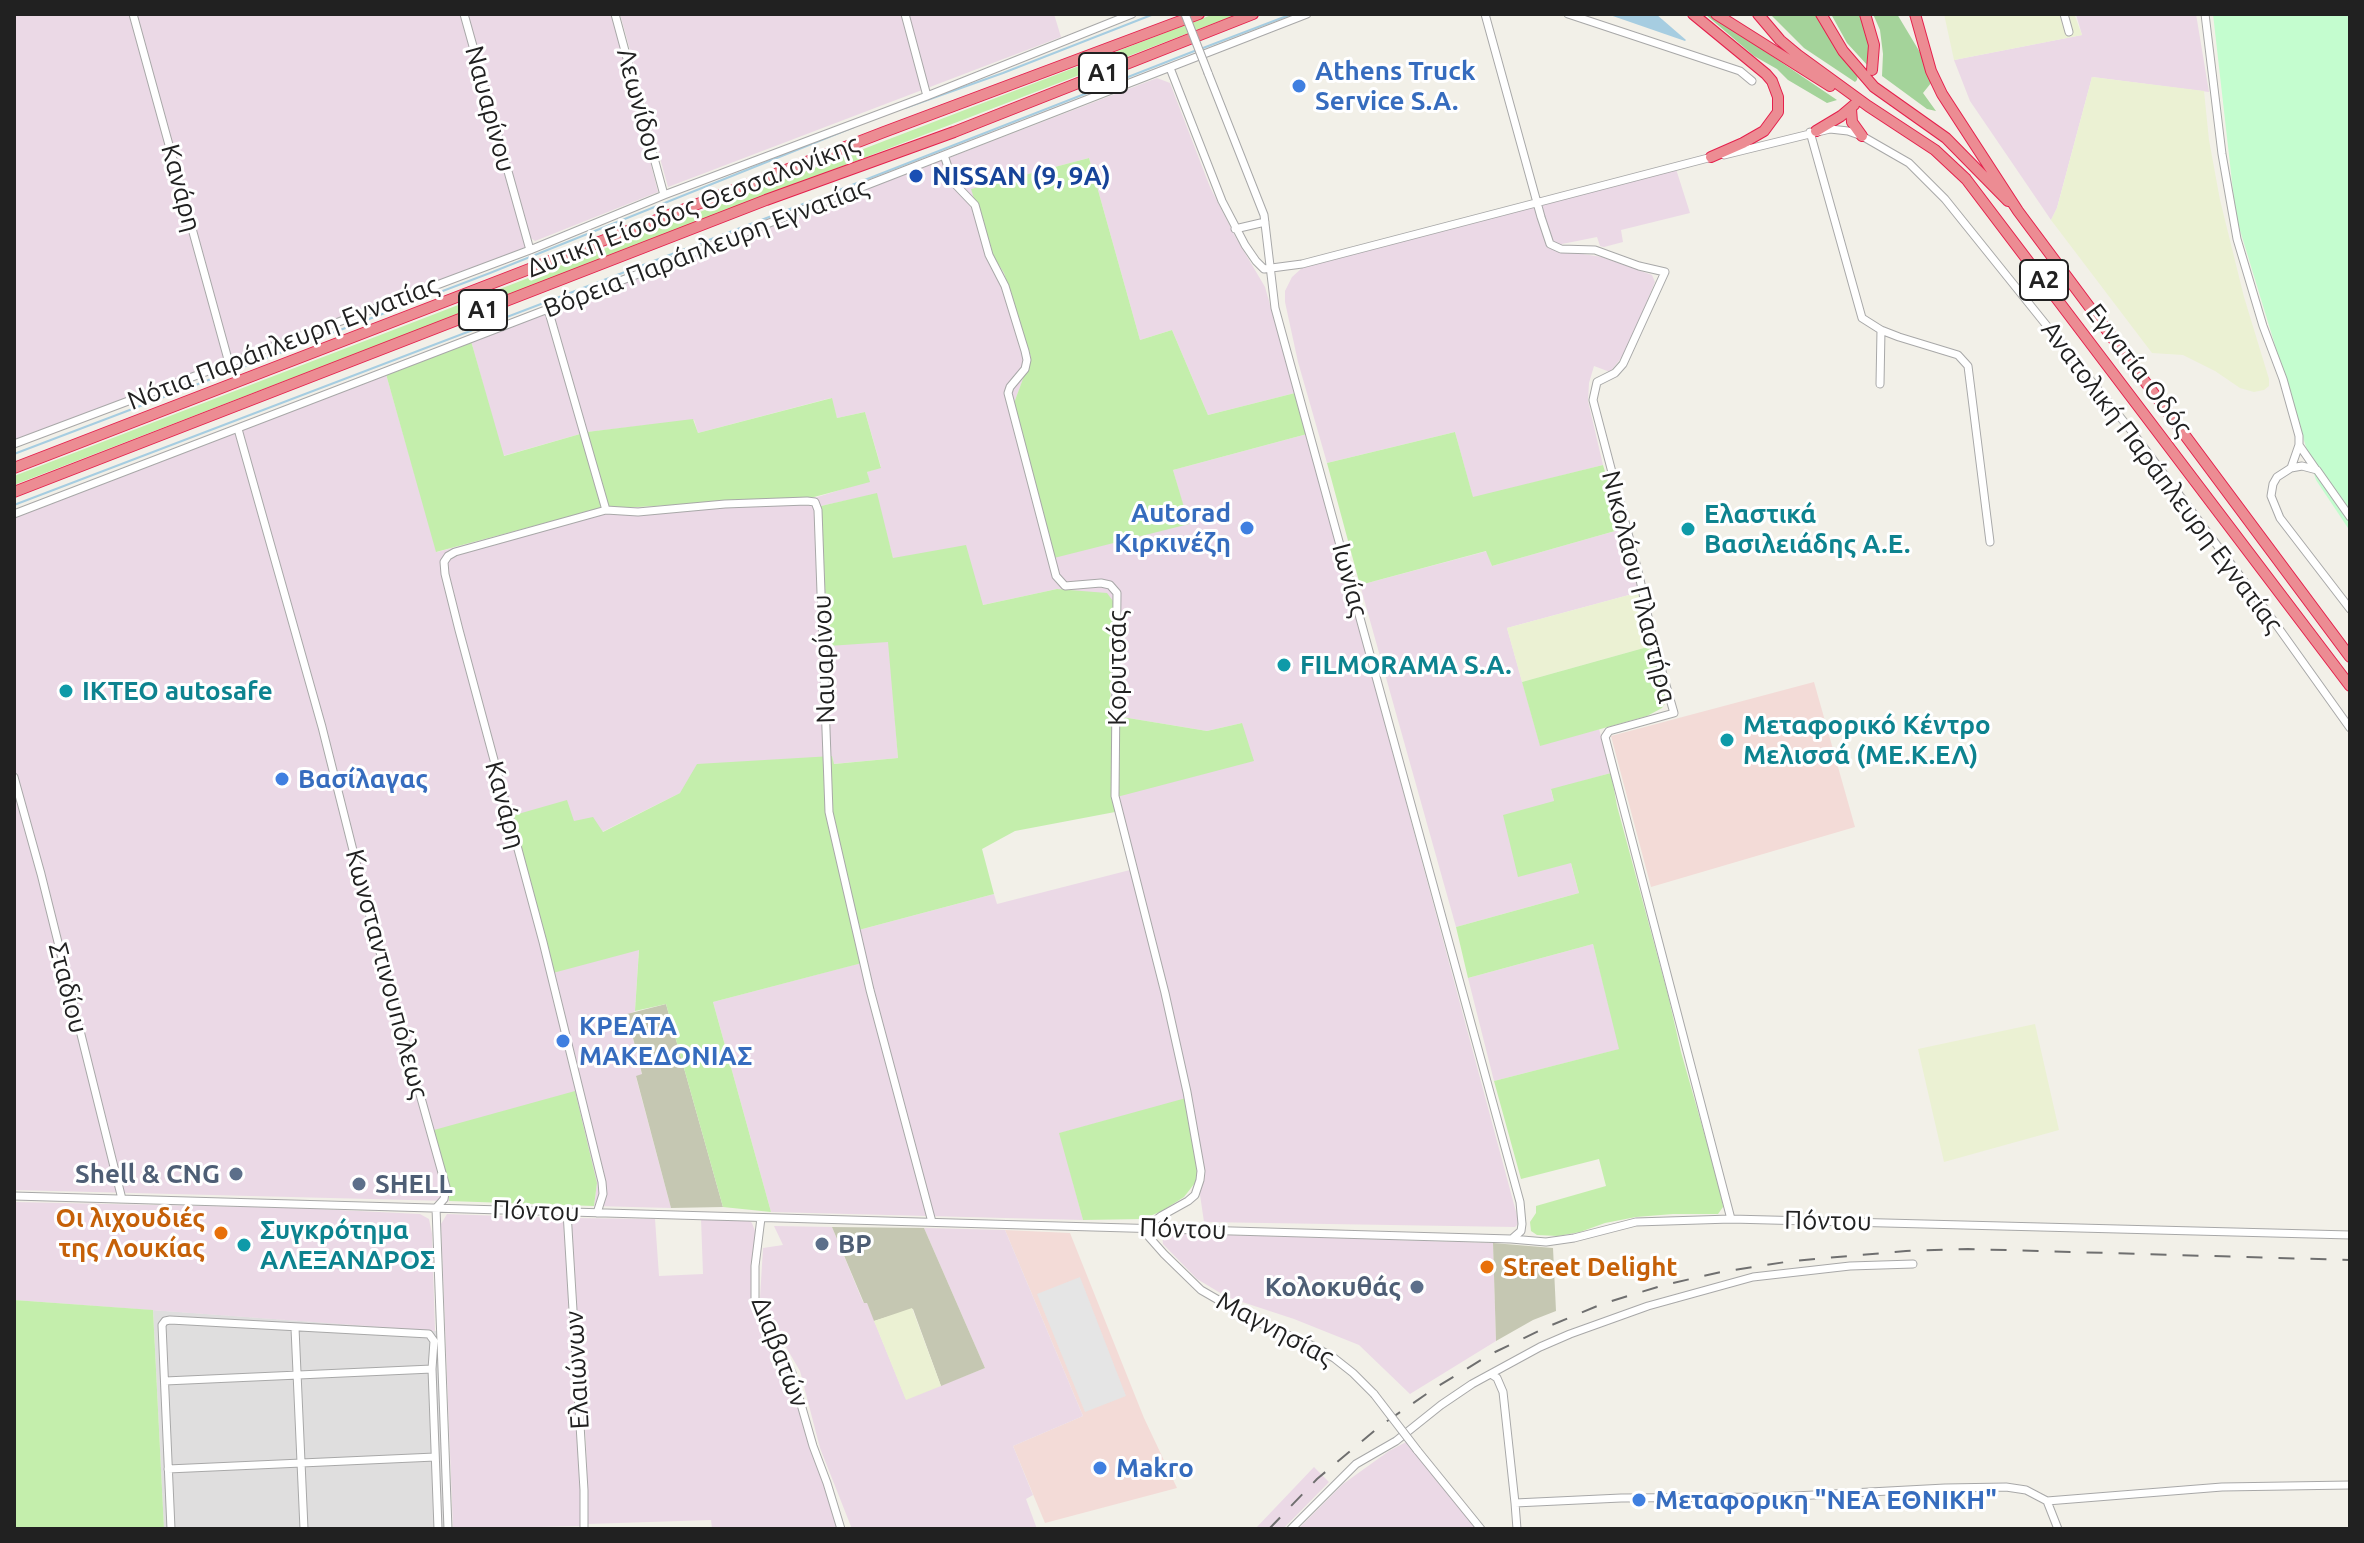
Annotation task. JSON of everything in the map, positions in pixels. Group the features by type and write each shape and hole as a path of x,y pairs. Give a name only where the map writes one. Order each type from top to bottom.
{"highway":[{"name":"Δυτική Είσοδος Θεσσαλονίκης","path":"14,468 884,132 1199,14"},
{"name":"Δυτική Είσοδος Θεσσαλονίκης","path":"14,492 751,205 954,132 1253,14"},
{"path":"1693,14 1766,74 1778,97 1778,112 1764,131 1711,157"},
{"path":"1716,14 1802,70 1868,106"},
{"name":"Α2","path":"1758,14 1780,40 1868,106"},
{"name":"Α2","path":"1821,14 1843,51 1874,87 1946,138 2018,211"},
{"path":"1865,14 1874,45 1872,70"},
{"path":"1915,14 1931,71 1942,94 2018,211"},
{"name":"Εγνατία Οδός","path":"1868,106 1935,150 1980,194 2350,686"},
{"path":"1813,132 1852,107 1852,122 1862,136"},
{"name":"Εγνατία Οδός","path":"2018,211 2350,657"}],"street":[{"name":"Κανάρη","path":"133,14 229,363"},
{"name":"Ναυαρίνου","path":"464,14 530,250"},
{"name":"Λεωνίδου","path":"615,14 664,195"},
{"path":"905,14 927,96"},
{"name":"Νότια Παράπλευρη Εγνατίας","path":"14,444 530,250 1132,14"},
{"name":"Ιωνίας","path":"1185,14 1265,222 1275,308 1520,1202 1522,1224 1517,1235 1511,1239"},
{"name":"Βόρεια Παράπλευρη Εγνατίας","path":"14,514 1307,14"},
{"path":"1485,14 1537,201"},
{"path":"1568,14 1740,71 1752,81"},
{"path":"2064,14 2069,32"},
{"path":"2205,14 2222,154 2237,239 2299,436 2291,468"},
{"path":"1170,68 1235,229 1264,269 1302,264 1813,132 1840,129 1862,136"},
{"path":"1813,132 1862,318 1881,330 1958,355 1968,366 1990,542"},
{"name":"Ανατολική Παράπλευρη Εγνατίας","path":"1862,136 1909,163 1945,199 2133,433 2350,728"},
{"name":"Κορυτσάς","path":"944,155 953,182 975,205 989,255 1005,286 1025,351 1025,369 1008,393 1056,576 1065,586 1101,583 1110,585 1117,593 1115,796 1168,1007 1201,1171 1195,1195 1145,1228"},
{"name":"Νικολάου Πλαστήρα","path":"1537,201 1547,237 1555,248 1595,250 1665,272 1623,364 1615,373 1597,382 1593,400 1674,713 1609,731 1605,735 1731,1219"},
{"path":"1235,229 1265,222"},
{"path":"548,309 606,510"},
{"path":"1880,384 1881,330"},
{"name":"Κωνσταντινουπόλεως","path":"238,429 446,1187 444,1199 436,1208 448,1529"},
{"path":"2299,445 2350,517"},
{"path":"2317,470 2302,466 2291,468 2277,477 2271,496 2280,518 2350,609"},
{"name":"Ναυαρίνου","path":"606,510 638,512 807,501 817,505 829,812 870,990 932,1222"},
{"name":"Κανάρη","path":"597,1213 603,1194 602,1182 543,942 474,692 444,566 448,556 455,552 606,510"},
{"name":"Σταδίου","path":"14,777 122,1199"},
{"name":"Πόντου","path":"14,1196 1560,1241 1636,1222 1731,1219 2350,1235"},
{"name":"Ελαιώνων","path":"567,1212 584,1529"},
{"name":"Διαβατών","path":"761,1218 755,1266 755,1303 792,1373 841,1529"},
{"name":"Μαγνησίας","path":"1145,1228 1155,1244 1201,1290 1253,1320 1313,1346 1364,1382 1481,1529"},
{"path":"1291,1529 1356,1464 1396,1441 1441,1405 1540,1347 1600,1321 1753,1277 1850,1266 1913,1264"},
{"path":"171,1529 162,1325 165,1321 429,1334 434,1341 432,1369 438,1529"},
{"path":"295,1328 304,1529"},
{"path":"165,1381 432,1369"},
{"path":"1491,1374 1497,1378 1503,1392 1517,1529"},
{"path":"168,1469 435,1457"},
{"path":"1515,1503 1621,1498 1776,1497 1975,1487 2026,1490 2047,1501 2222,1487 2350,1485"},
{"path":"2047,1501 2058,1529"}],"shaded area":[{"path":"14,14 465,14 530,250 14,444"},
{"path":"468,14 612,14 658,192 535,241 528,236"},
{"path":"620,14 1054,14 1061,37 668,187"},
{"path":"1944,14 2074,14 2082,35 1954,60"},
{"path":"2076,14 2196,14 2209,92 2092,77 2057,208 2051,220 1970,101 1954,60 2082,35"},
{"path":"2092,77 2204,91 2220,200 2244,297 2269,379 2269,386 2264,390 2254,392 2240,388 2183,355 2152,353 2051,220 2057,208"},
{"path":"1157,78 1170,83 1210,187 1265,287 1295,393 1208,415 1172,330 1140,340 1089,158 972,189 991,253 1004,273 1031,358 1014,403 1188,524 1173,470 1307,434 1519,1223 1515,1227 1204,1222 1186,1099 1060,1133 1083,1220 771,1212 713,1002 861,963 855,931 994,894 997,904 1130,870 1112,798 1242,723 1207,731 1110,715 1113,601 1057,589 983,605 893,558 876,494 821,506 828,645 889,641 898,758 833,764 832,756 680,793 602,832 574,822 511,817 639,949 635,1011 627,1015 642,1075 636,1077 671,1208 594,1206 597,1183 434,1130 449,1184 449,1201 14,1190 14,517 386,374 437,552 589,511 814,498 869,481 867,472 881,467 865,412 837,418 831,398 698,433 694,420 587,432 503,456 471,341"},
{"path":"1676,169 1690,213 1621,230 1623,242 1604,247 1600,246 1597,237 1562,244 1563,251 1602,257 1652,275 1655,282 1626,352 1610,372 1594,366 1589,383 1588,401 1603,465 1473,498 1455,432 1327,463 1298,362 1285,302 1285,291 1292,277 1302,268"},
{"path":"1622,529 1640,592 1507,628 1540,745 1599,729 1611,773 1551,790 1579,893 1456,927 1360,585 1487,551 1492,566"},
{"path":"1640,592 1651,646 1522,682 1507,628"},
{"path":"1814,682 1855,827 1651,887 1611,736"},
{"path":"1593,944 1620,1049 1494,1081 1468,978"},
{"path":"666,1004 723,1207 671,1208 636,1076 642,1074 627,1014"},
{"path":"2035,1024 2059,1130 1944,1162 1918,1049"},
{"path":"14,1202 420,1214 429,1219 432,1234 435,1331 14,1300"},
{"path":"447,1214 559,1218 566,1223 580,1445 581,1526 453,1529 441,1224"},
{"path":"571,1218 655,1219 659,1276 703,1274 701,1219 749,1220 752,1223 755,1231 753,1302 785,1362 839,1529 712,1529 711,1520 588,1524 586,1444"},
{"path":"774,1226 832,1227 906,1399 985,1368 924,1228 1005,1230 1083,1416 1013,1446 1033,1495 1026,1499 1037,1529 852,1529 820,1448 800,1371 762,1306 763,1248 783,1245"},
{"path":"832,1227 924,1228 985,1368 941,1386 913,1309 874,1321"},
{"path":"1005,1230 1070,1233 1144,1418 1177,1488 1045,1523 1013,1446 1083,1416"},
{"path":"1162,1233 1493,1243 1496,1341 1410,1394 1359,1345 1227,1297 1197,1279 1163,1244"},
{"path":"1493,1243 1553,1248 1556,1311 1496,1341"},
{"path":"1080,1277 1126,1396 1085,1412 1037,1294"},
{"path":"912,1308 941,1386 906,1400 874,1321"},
{"path":"153,1310 437,1331 444,1529 164,1529"},
{"path":"1406,1442 1477,1529 1298,1529 1343,1484"},
{"path":"1314,1467 1329,1482 1283,1529 1255,1529"}],"green space":[{"path":"1214,14 1238,14 14,485 14,476"},
{"path":"1705,14 1710,14 1837,100 1827,103 1788,80"},
{"path":"1770,14 1817,14 1858,74 1857,80 1855,82 1804,48"},
{"path":"1831,14 1863,14 1870,44 1868,66 1847,43"},
{"path":"1873,14 1897,14 1921,54 1931,83 1923,93 1936,111 1927,109 1882,76 1880,30"},
{"path":"2213,14 2350,14 2350,531 2316,480 2236,217"},
{"path":"1089,158 1140,340 1172,330 1208,415 1295,393 1307,434 1173,470 1189,524 1054,558 1014,403 1031,357 1004,273 991,253 971,189"},
{"path":"471,341 504,456 587,432 693,419 698,433 832,398 837,418 865,412 881,468 867,472 870,482 814,497 590,511 436,552 386,374"},
{"path":"1455,432 1473,497 1603,465 1622,529 1492,566 1486,551 1360,585 1327,463"},
{"path":"877,493 893,558 966,545 983,605 1057,589 1107,593 1113,601 1110,715 1207,731 1242,723 1254,761 1113,798 1115,812 1015,831 982,849 994,894 855,931 862,963 713,1002 771,1212 723,1207 666,1004 635,1011 639,950 553,973 511,816 567,800 574,821 593,817 603,832 680,793 697,764 832,756 834,764 898,758 888,642 828,646 821,506"},
{"path":"1651,646 1666,702 1662,708 1647,716 1540,746 1522,682"},
{"path":"1611,773 1617,806 1723,1207 1718,1214 1636,1217 1558,1236 1537,1235 1531,1231 1530,1222 1536,1213 1536,1206 1606,1186 1599,1159 1521,1179 1494,1081 1619,1049 1593,944 1468,978 1456,927 1579,893 1571,863 1518,877 1503,815 1554,801 1551,789"},
{"path":"575,1091 597,1183 594,1206 449,1201 449,1184 434,1130"},
{"path":"1186,1098 1198,1179 1184,1197 1143,1219 1083,1220 1059,1133"},
{"path":"14,1300 153,1310 164,1529 14,1529"}],"water":[{"path":"1607,14 1656,14 1686,40 1685,41"}],"waterway":[{"path":"905,108 1154,14"},
{"path":"1203,48 1292,14"},
{"path":"14,505 1197,50"},
{"path":"14,454 490,273 854,127"}],"railway":[{"path":"1269,1529 1317,1479 1380,1426 1435,1388 1491,1354 1547,1327 1602,1304 1664,1285 1792,1261 1906,1251 1968,1249 2350,1260"}],"place":[{"name":"Athens Truck Service S.A.","path":"1299,86"},
{"name":"NISSAN (9, 9Α)","path":"916,176"},
{"name":"Autorad Κιρκινέζη","path":"1247,528"},
{"name":"Ελαστικά Βασιλειάδης Α.Ε.","path":"1688,529"},
{"name":"FILMORAMA S.A.","path":"1284,665"},
{"name":"ΙΚΤΕΟ autosafe","path":"66,691"},
{"name":"Μεταφορικό Κέντρο Μελισσά (ΜΕ.Κ.ΕΛ)","path":"1727,740"},
{"name":"Βασίλαγας","path":"282,779"},
{"name":"ΚΡΕΑΤΑ ΜΑΚΕΔΟΝΙΑΣ","path":"563,1041"},
{"name":"Shell & CNG","path":"236,1174"},
{"name":"SHELL","path":"359,1184"},
{"name":"Οι λιχουδιές της Λουκίας","path":"221,1233"},
{"name":"BP","path":"822,1244"},
{"name":"Συγκρότημα ΑΛΕΞΑΝΔΡΟΣ","path":"244,1245"},
{"name":"Street Delight","path":"1487,1267"},
{"name":"Κολοκυθάς","path":"1417,1287"},
{"name":"Makro","path":"1100,1468"},
{"name":"Μεταφορικη \"ΝΕΑ ΕΘΝΙΚΗ\"","path":"1639,1500"}]}
